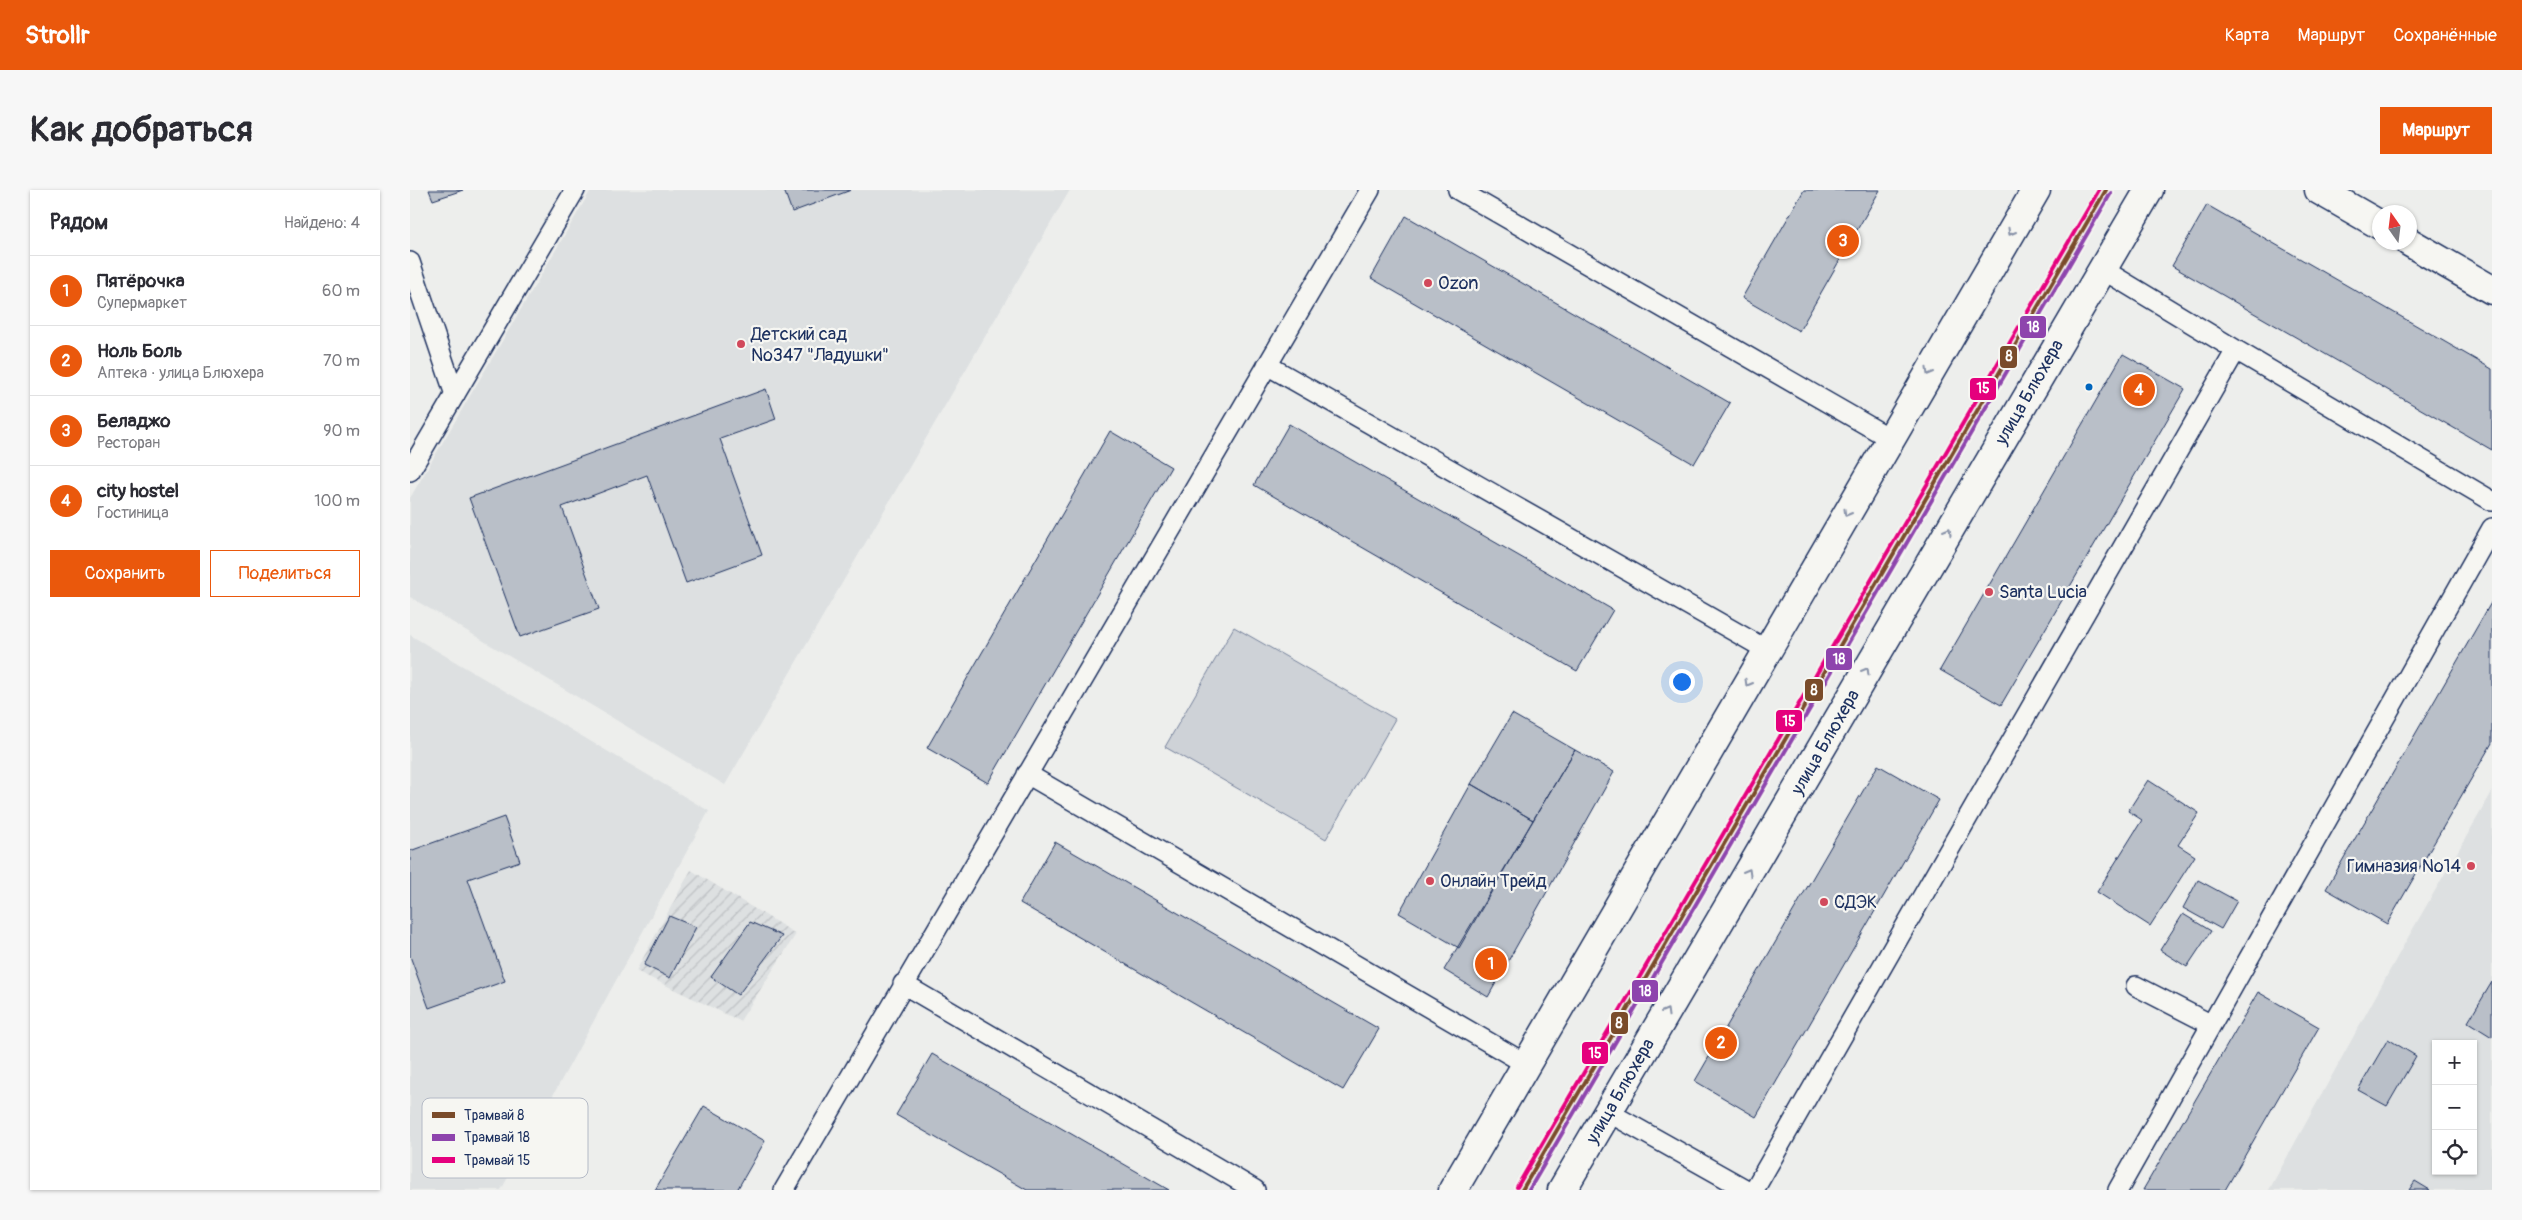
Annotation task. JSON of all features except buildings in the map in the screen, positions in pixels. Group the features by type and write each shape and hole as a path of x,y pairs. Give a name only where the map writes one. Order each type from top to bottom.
{"street":[{"path":"1453,1190 2036,190"},
{"name":"улица Блюхера","path":"1562,1190 2149,190"},
{"path":"2319,190 2372,220"},
{"path":"2417,246 2492,290"}],"lane":[{"path":"410,471 576,190"},
{"path":"784,1190 1370,190"},
{"path":"1458,190 1890,439"},
{"path":"410,262 455,395"},
{"path":"2102,269 2492,501"},
{"path":"1754,1190 2236,350"},
{"path":"1267,365 1767,650"},
{"path":"2118,1190 2210,1024 2492,528"},
{"path":"1027,774 1526,1064"},
{"path":"903,984 1255,1190"},
{"path":"2136,986 2210,1024"},
{"path":"1608,1112 1748,1190"}],"shaded area":[{"name":"Детский сад №347 \"Ладушки\"","path":"591,190 1070,190 725,785 410,597 410,498"},
{"path":"1234,627 1395,719 1326,839 1165,747"},
{"path":"410,635 709,811 551,1098 422,1098 422,1178 508,1178 501,1190 410,1190"},
{"path":"2492,792 2492,1190 2269,1190 2406,941"},
{"path":"691,870 796,934 740,1021 636,971"}],"tram line":[{"name":"15","path":"1517,1187 2099,190"},
{"name":"8","path":"1522,1190 2106,190"},
{"name":"18","path":"1529,1190 2111,193"}],"place":[{"name":"Беладжо","path":"1843,241"},
{"name":"Ozon","path":"1428,283"},
{"name":"Детский сад №347 \"Ладушки\"","path":"741,344"},
{"name":"city hostel","path":"2139,390"},
{"name":"Santa Lucia","path":"1989,592"},
{"name":"Гимназия №14","path":"2471,866"},
{"name":"Онлайн Трейд","path":"1430,881"},
{"name":"СДЭК","path":"1824,902"},
{"name":"Пятёрочка","path":"1491,964"},
{"name":"Ноль Боль","path":"1721,1043"}]}
